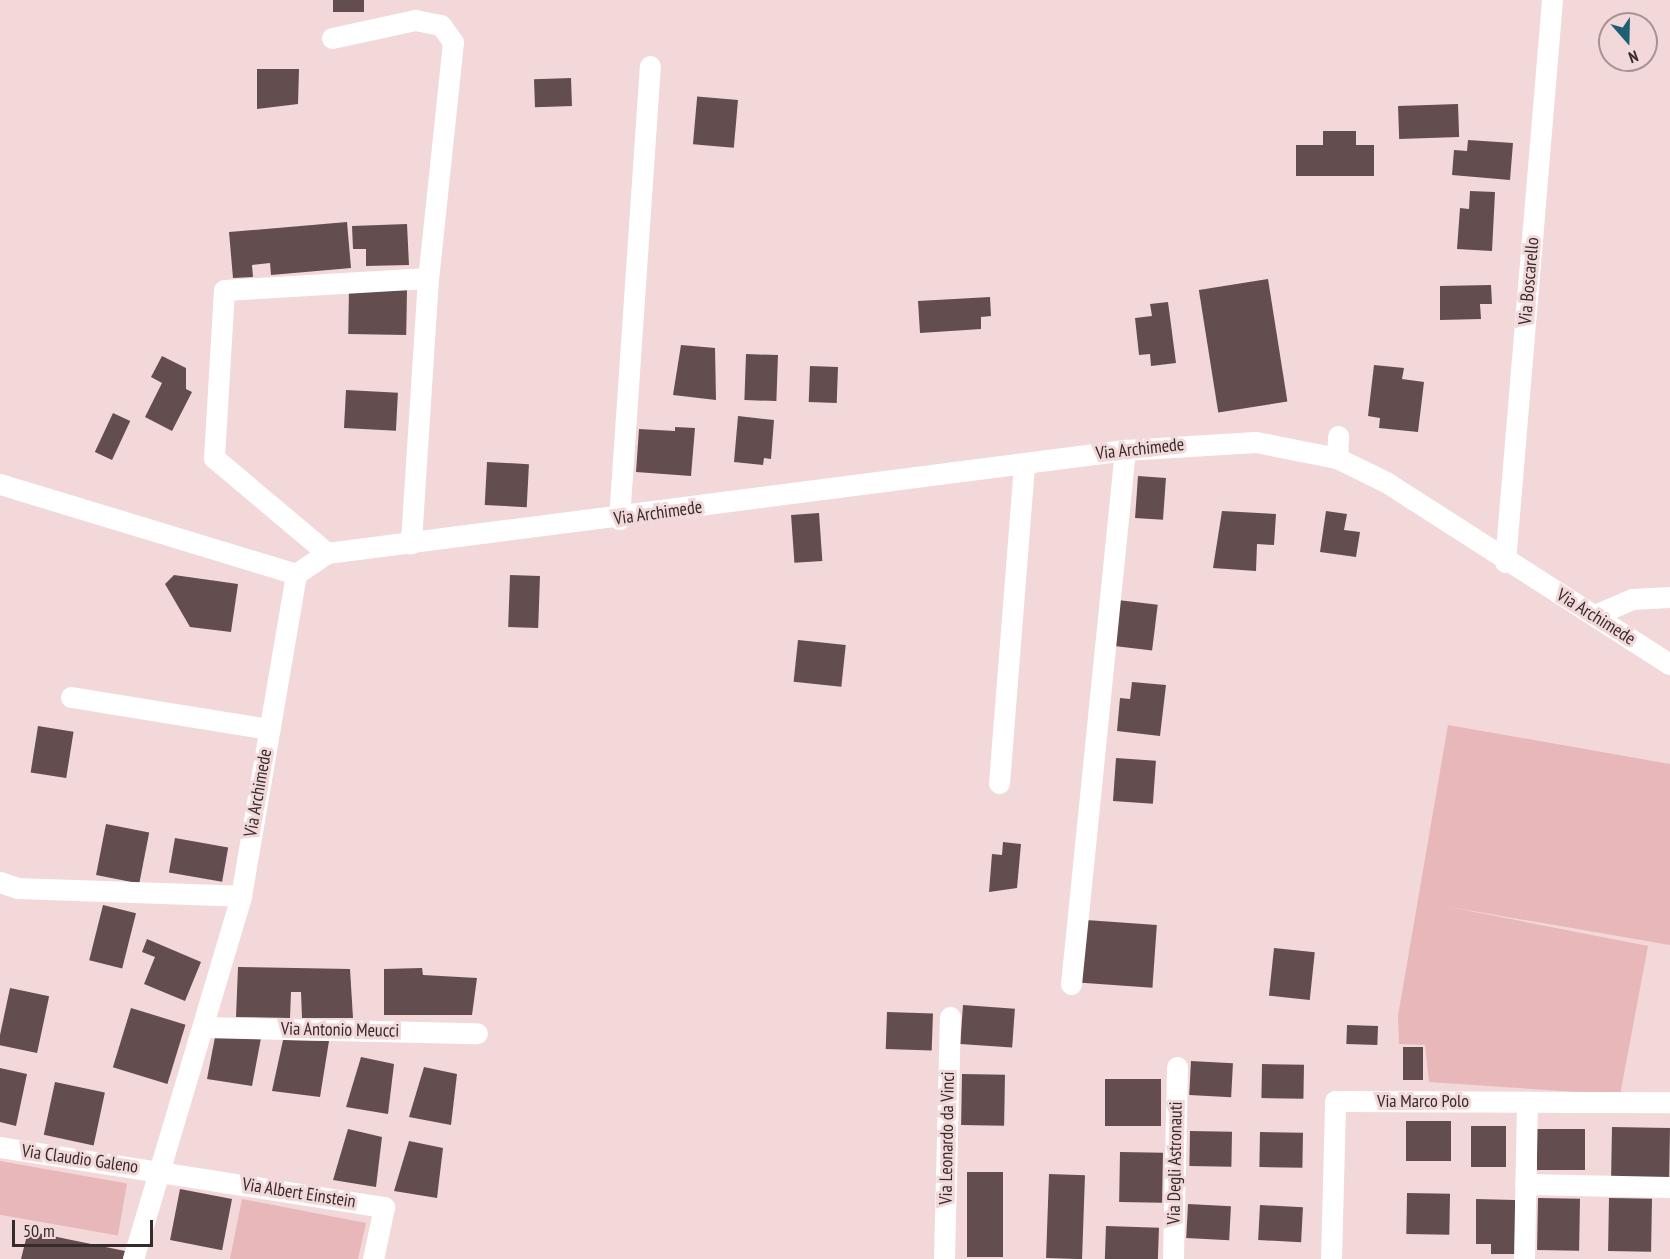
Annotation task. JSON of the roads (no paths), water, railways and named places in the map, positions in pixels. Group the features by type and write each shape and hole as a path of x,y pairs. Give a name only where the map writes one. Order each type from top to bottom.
{"street":[{"name":"Via Boscarello","path":"1505,562 1552,0"},
{"path":"332,38 415,20 441,25 453,42 428,278 411,543"},
{"path":"619,519 650,66"},
{"path":"327,553 214,458 224,290 428,278"},
{"path":"1338,436 1338,458"},
{"name":"Via Archimede","path":"133,1259 241,896 296,574 327,553 619,519 1125,450 1257,442 1338,458 1386,482 1505,562 1670,664"},
{"path":"1071,984 1125,450"},
{"path":"999,783 1024,464"},
{"path":"0,484 296,574"},
{"path":"1594,615 1632,599 1670,597"},
{"path":"71,697 269,729"},
{"path":"0,882 17,888 241,896"},
{"name":"Via Leonardo da Vinci","path":"944,1259 950,1017"},
{"name":"Via Antonio Meucci","path":"203,1027 477,1033"},
{"name":"Via Degli Astronauti","path":"1173,1259 1177,1067"},
{"name":"Via Marco Polo","path":"1331,1259 1335,1101 1670,1102"},
{"path":"1524,1259 1527,1102"},
{"name":"Via Claudio Galeno","path":"0,1147 161,1171"},
{"name":"Via Albert Einstein","path":"161,1171 384,1207 373,1259"},
{"path":"1526,1184 1670,1187"}]}
